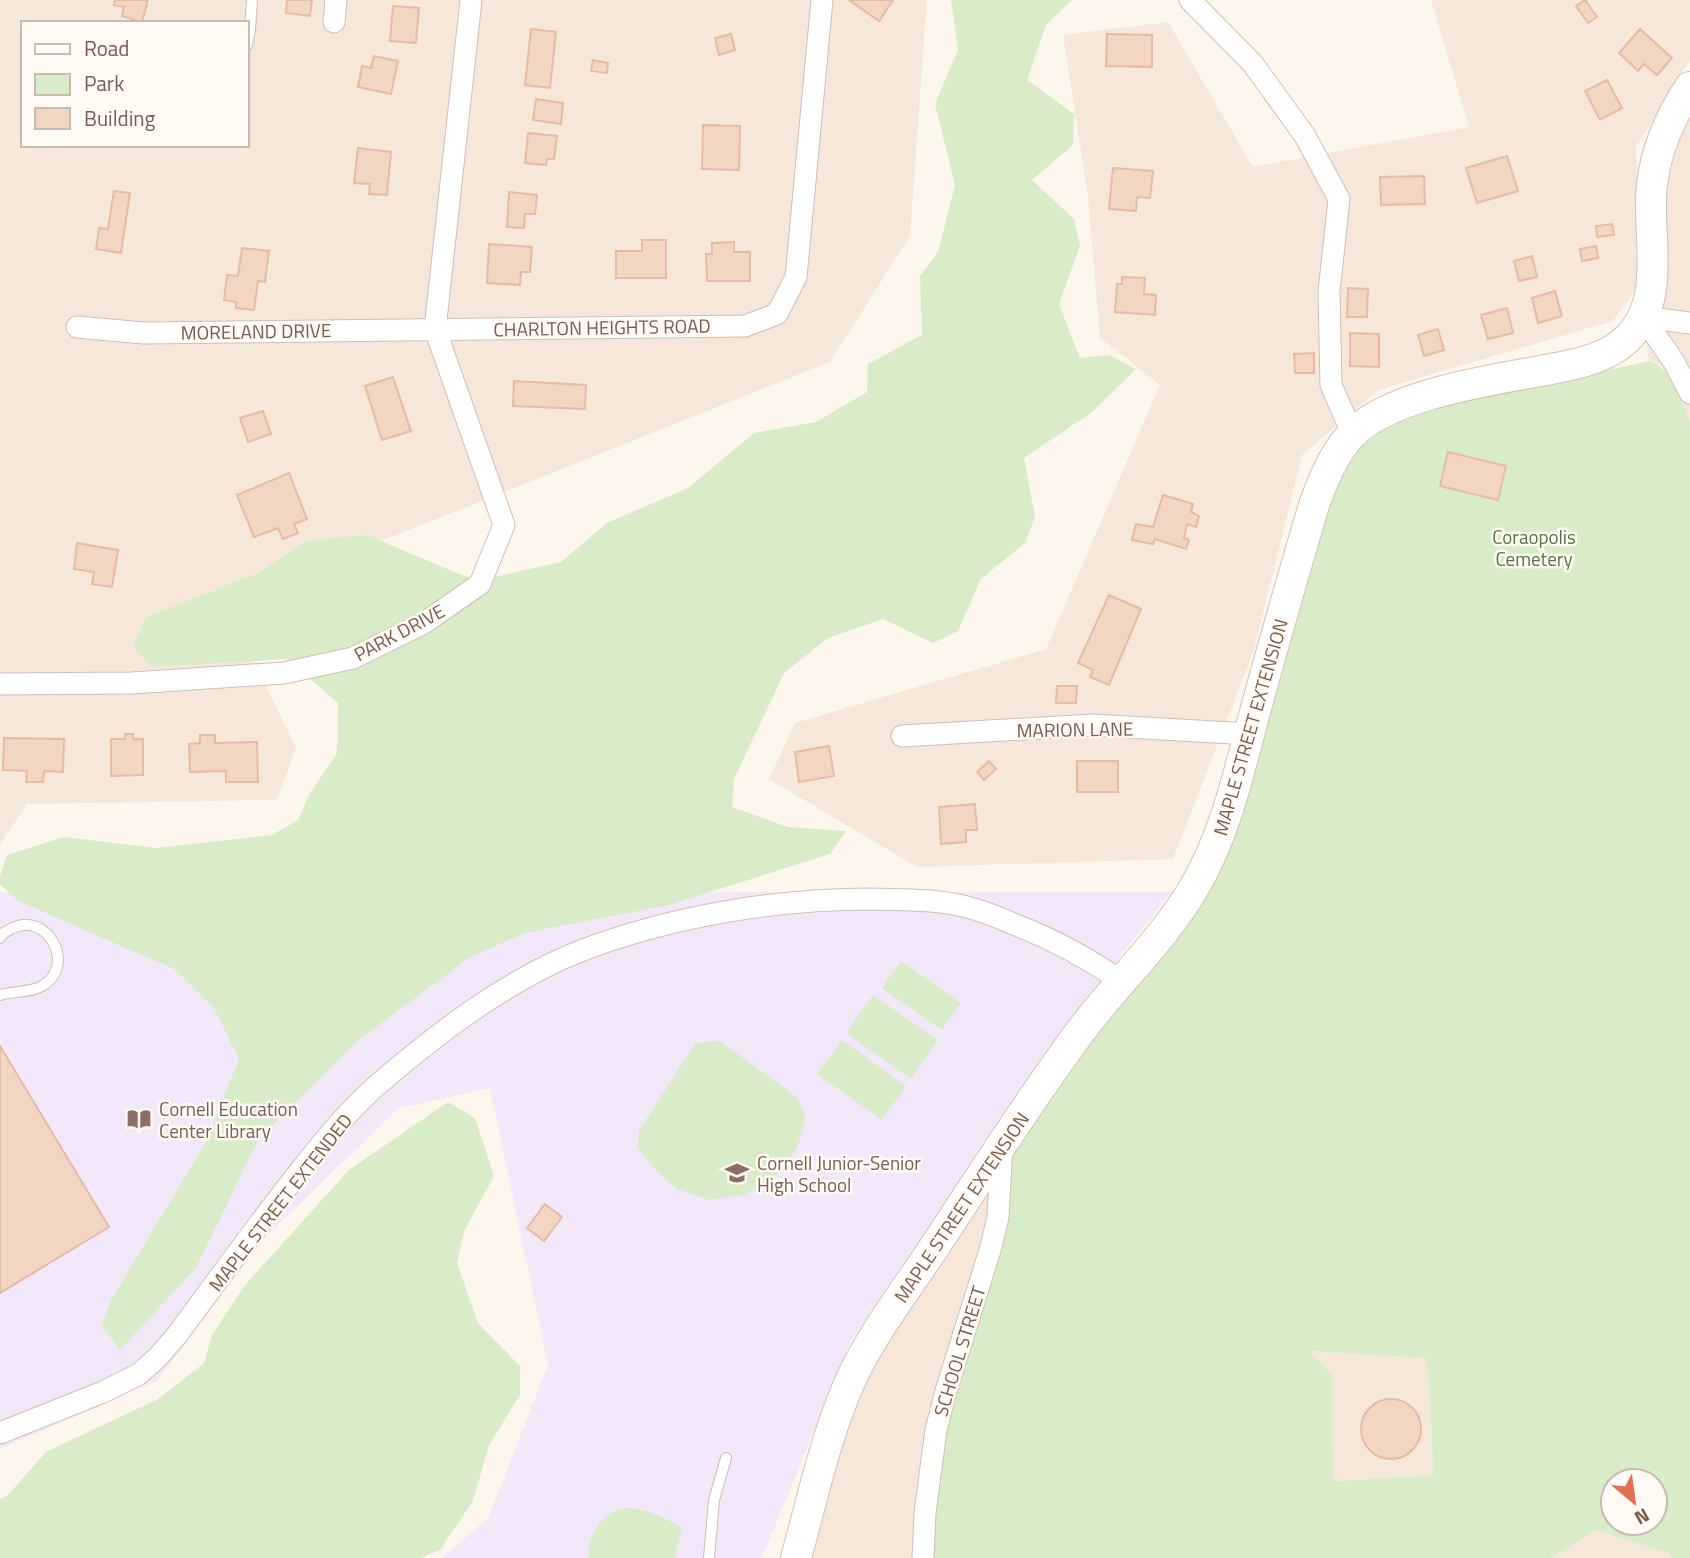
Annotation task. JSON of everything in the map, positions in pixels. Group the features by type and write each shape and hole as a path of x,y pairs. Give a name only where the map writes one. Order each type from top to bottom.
{"street":[{"path":"334,22 336,0"},
{"path":"435,329 471,0"},
{"name":"CHARLTON HEIGHTS ROAD","path":"435,329 745,326 777,314 796,277 822,0"},
{"path":"1195,3 1254,64 1305,136 1339,200 1329,292 1331,384 1352,433"},
{"name":"MAPLE STREET EXTENSION","path":"796,1558 832,1429 854,1372 889,1314 1076,1038 1172,920 1195,888 1206,866 1228,810 1314,505 1330,465 1352,433 1389,410 1433,394 1595,359 1626,340 1636,329 1649,301 1652,281 1650,209 1655,165 1670,121 1690,87"},
{"path":"1643,317 1690,323"},
{"path":"1643,317 1674,362 1690,393"},
{"name":"MORELAND DRIVE","path":"77,327 144,333 435,329"},
{"name":"PARK DRIVE","path":"0,684 131,683 284,673 353,658 424,623 480,584 504,525 435,329"},
{"name":"MARION LANE","path":"902,736 1093,725 1249,734"},
{"name":"MAPLE STREET EXTENDED","path":"0,1433 103,1392 139,1374 177,1335 326,1138 373,1089 436,1037 485,1002 582,951 647,930 723,912 783,903 848,899 923,900 964,906 1048,937 1092,961 1121,981"},
{"name":"SCHOOL STREET","path":"922,1558 936,1430 998,1217 1002,1146"}],"lane":[{"path":"248,39 252,0"},
{"path":"0,937 18,925 36,926 47,933 56,947 59,962 54,974 42,986 23,991 1,992"},
{"path":"709,1558 714,1500 726,1458"}],"shaded area":[{"path":"0,0 927,0 910,236 830,362 226,603 296,748 277,800 27,804 0,844"},
{"path":"1431,0 1690,0 1690,60 1636,147 1642,281 1613,321 1378,390 1302,455 1254,650 1173,859 917,867 769,779 795,723 1046,649 1160,385 1100,338 1088,197 1063,35 1168,22 1253,167 1469,127"},
{"path":"1690,87 1690,421 1670,378 1656,362 1649,361 1643,317 1650,209"},
{"name":"Cornell Junior-Senior High School","path":"1172,892 1083,1002 851,1341 762,1558 442,1558 488,1518 548,1365 490,1088 399,1108 265,1237 157,1381 0,1449 0,893"},
{"path":"1002,1146 923,1558 796,1558 832,1429"},
{"path":"1308,1351 1426,1357 1433,1477 1332,1481 1332,1375"},
{"path":"1596,1530 1599,1531 1599,1537 1618,1537 1666,1552 1672,1558 1551,1558"}],"green space":[{"path":"951,0 1072,0 1046,25 1027,80 1074,114 1073,145 1032,180 1074,219 1080,246 1059,304 1080,358 1109,355 1136,369 1092,412 1024,458 1035,517 1025,543 981,579 958,631 933,643 883,619 828,638 784,673 734,779 732,807 788,827 846,831 830,854 669,905 525,933 469,958 356,1042 258,1140 196,1268 120,1350 102,1326 112,1298 206,1142 239,1059 214,1008 174,969 18,901 0,884 7,855 64,837 156,848 272,835 298,820 310,793 337,753 338,703 287,659 151,667 133,646 147,617 258,573 306,541 367,535 476,581 561,562 607,523 688,488 754,433 816,422 867,392 868,364 922,335 920,276 938,252 955,185 935,104 958,50"},
{"name":"Coraopolis Cemetery","path":"1649,361 1669,377 1690,421 1690,1558 1672,1558 1666,1552 1618,1537 1669,1537 1669,1467 1599,1467 1599,1531 1596,1530 1551,1558 923,1558 925,1513 991,1247 1002,1146 1172,920 1343,470 1366,441 1382,431 1418,415 1475,399","holes":["1309,1351 1426,1358 1433,1476 1333,1481 1332,1375"]},
{"path":"901,961 961,1003 942,1030 882,988"},
{"path":"873,995 938,1040 911,1079 846,1033"},
{"path":"842,1040 906,1086 882,1120 817,1074"},
{"path":"720,1041 798,1098 806,1118 797,1149 774,1178 743,1195 709,1200 677,1189 654,1169 638,1148 639,1130 696,1043"},
{"path":"448,1102 475,1118 494,1176 464,1231 457,1263 478,1323 520,1366 520,1395 489,1445 473,1501 440,1550 421,1558 0,1558 0,1499 6,1497 46,1452 158,1399 204,1363 212,1335 245,1285 349,1170"},
{"path":"632,1508 658,1515 682,1529 675,1558 589,1558 592,1537 599,1524 615,1511"}],"building":[{"path":"115,0 148,0 142,21 122,16 124,7 114,5"},
{"path":"287,0 312,0 310,16 286,13"},
{"path":"849,0 893,0 879,21"},
{"path":"1585,0 1597,17 1588,23 1576,6"},
{"path":"393,6 419,8 416,43 390,41"},
{"path":"531,29 556,32 550,88 525,85"},
{"path":"1640,29 1672,58 1657,75 1644,64 1638,71 1619,53"},
{"path":"731,34 735,50 719,55 715,38"},
{"path":"1107,34 1152,35 1152,67 1106,66"},
{"path":"374,56 398,61 391,94 358,87 362,66 371,68"},
{"path":"593,60 608,63 607,73 591,71"},
{"path":"1607,80 1622,108 1600,120 1585,91"},
{"path":"536,99 563,103 561,124 533,120"},
{"path":"703,125 740,126 739,170 702,169"},
{"path":"528,133 557,136 554,159 547,159 546,165 525,163"},
{"path":"358,148 391,152 387,195 369,194 370,184 354,183"},
{"path":"1507,156 1518,191 1477,203 1466,168"},
{"path":"1113,168 1153,171 1150,198 1137,197 1136,211 1109,209"},
{"path":"1424,176 1425,204 1381,205 1380,177"},
{"path":"114,191 130,193 121,253 96,249 99,228 108,229"},
{"path":"509,192 537,195 535,214 525,214 524,228 507,227"},
{"path":"1612,224 1614,235 1597,237 1596,226"},
{"path":"642,240 666,240 666,278 616,278 616,251 642,251"},
{"path":"734,242 734,252 750,252 750,281 707,281 706,254 712,254 712,243"},
{"path":"489,244 532,247 530,272 521,272 520,285 487,283"},
{"path":"1596,246 1598,258 1582,261 1580,249"},
{"path":"242,248 269,251 265,282 258,281 254,310 236,308 236,302 224,300 227,275 238,276"},
{"path":"1532,256 1537,277 1519,281 1514,261"},
{"path":"1122,277 1145,278 1144,294 1156,295 1155,315 1115,312 1117,284 1122,284"},
{"path":"1348,288 1368,289 1367,317 1347,317"},
{"path":"1555,291 1562,316 1538,323 1532,298"},
{"path":"1507,308 1513,333 1488,339 1481,315"},
{"path":"1438,329 1444,350 1424,356 1418,335"},
{"path":"1350,333 1379,334 1379,367 1350,366"},
{"path":"1314,353 1314,373 1295,373 1294,354"},
{"path":"393,377 411,431 382,440 365,386"},
{"path":"514,381 586,385 585,409 513,406"},
{"path":"263,411 271,434 248,442 240,418"},
{"path":"1448,452 1506,466 1498,500 1440,486"},
{"path":"289,473 307,519 294,524 298,533 283,539 278,528 254,537 237,495"},
{"path":"1163,495 1193,504 1191,512 1199,516 1196,527 1187,524 1184,538 1189,540 1186,549 1155,539 1153,544 1132,540 1136,524 1153,527"},
{"path":"77,543 118,550 112,587 92,584 94,572 74,569"},
{"path":"1109,595 1141,609 1109,685 1090,677 1093,670 1078,663"},
{"path":"1057,686 1077,686 1076,703 1056,703"},
{"path":"125,734 133,734 133,739 143,739 143,775 111,776 111,739 125,739"},
{"path":"200,735 215,735 215,743 257,742 258,782 226,782 226,771 190,772 189,744 200,743"},
{"path":"4,738 64,739 63,772 44,771 43,782 26,782 27,771 3,770"},
{"path":"829,746 834,776 799,782 795,752"},
{"path":"989,761 996,769 984,780 977,772"},
{"path":"1077,761 1118,761 1118,792 1077,792"},
{"path":"975,804 977,830 966,830 966,842 941,844 939,807"},
{"path":"0,1046 109,1227 0,1293"},
{"path":"545,1204 562,1217 544,1241 527,1228"},
{"path":"1385,1399 1397,1399 1416,1412 1421,1429 1419,1441 1408,1454 1397,1459 1385,1459 1366,1446 1361,1435 1361,1423 1374,1404"}],"place":[{"name":"Cornell Education Center Library","path":"139,1119"},
{"name":"Cornell Junior-Senior High School","path":"737,1173"}]}
